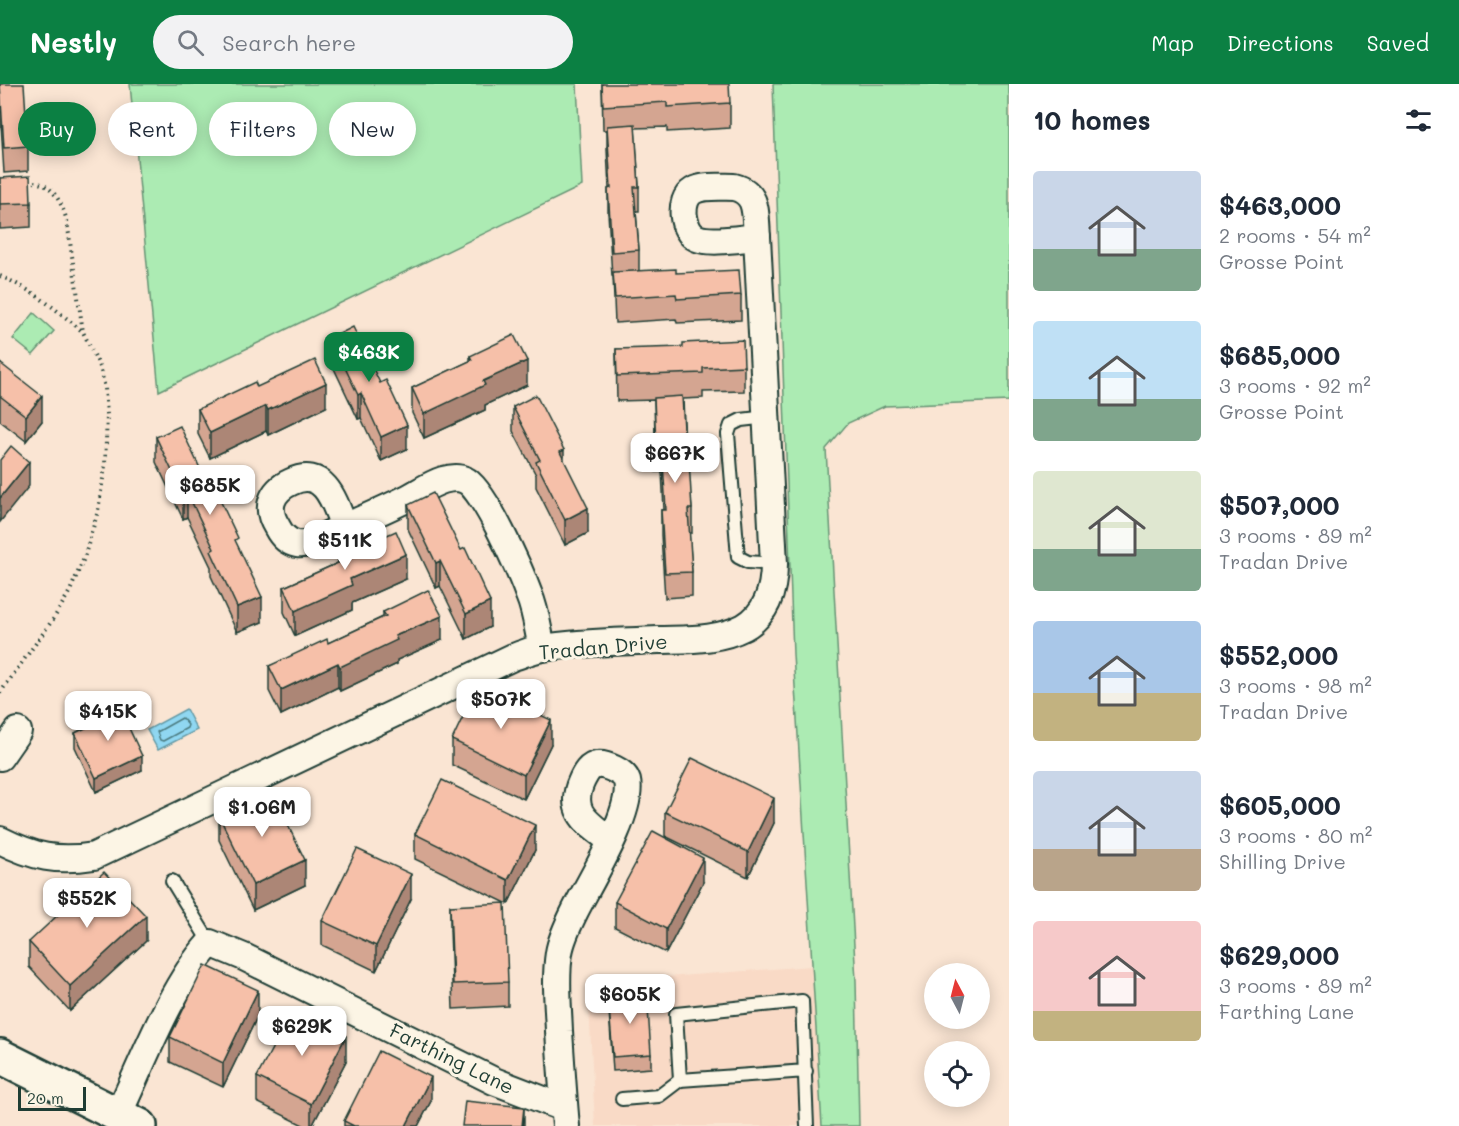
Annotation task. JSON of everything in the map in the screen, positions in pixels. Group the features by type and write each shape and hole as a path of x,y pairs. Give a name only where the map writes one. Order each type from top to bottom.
{"main road":[{"path":"0,1056 129,1121"}],"street":[{"name":"Tradan Drive","path":"0,840 17,849 47,858 68,860 94,856 513,657 542,648 711,638 745,626 759,614 770,598 774,581 757,237"},
{"path":"344,527 442,480 459,478 467,480 488,506 530,596 542,648"},
{"path":"0,756 18,731"},
{"path":"565,1117 557,993 559,952 573,914 611,842"},
{"path":"129,1121 180,984 195,960 210,943"},
{"name":"Farthing Lane","path":"210,943 244,957 565,1117"}],"lane":[{"path":"766,417 741,420 731,425 728,434 738,557 748,562 774,564"},
{"path":"172,881 210,943"},
{"path":"680,1080 676,1014 802,1002 807,1126"},
{"path":"622,1099 659,1096 680,1080 806,1071"}],"path":[{"path":"0,693 54,618 70,591 84,558 98,511 107,448 106,406 100,368 83,332 68,221 62,205 53,192 42,184 34,182"},
{"path":"0,276 47,301 83,332"}],"shaded area":[{"path":"812,966 822,1126 595,1126 588,983"}],"green space":[{"path":"130,84 577,84 582,186 159,391 137,156 197,156 197,102 132,102"},
{"path":"773,84 1009,84 1009,401 885,406 848,423 826,449 856,981 859,1126 822,1126 793,654"},
{"path":"34,313 54,331 33,355 13,339"}],"water":[{"path":"186,709 197,730 158,750 147,730"}],"building":[{"path":"0,84 24,84 25,102 18,102 18,147 4,148"},
{"path":"602,84 729,84 730,103 667,107 667,102 603,106"},
{"path":"635,124 639,187 634,187 639,250 612,252 607,126"},
{"path":"30,176 31,203 0,204 0,178"},
{"path":"676,269 676,273 739,270 741,295 677,299 676,294 615,298 613,272"},
{"path":"353,327 380,383 386,380 407,425 381,437 361,393 358,395 331,338"},
{"path":"514,335 527,361 483,381 485,385 424,414 412,388 472,360 470,356"},
{"path":"743,340 744,366 703,368 703,373 617,376 616,349 683,347 683,343"},
{"path":"315,360 326,383 268,410 266,406 210,433 198,409 255,382 257,387"},
{"path":"0,363 42,396 26,416 0,396"},
{"path":"536,395 564,450 560,452 588,508 565,520 536,462 540,460 513,407"},
{"path":"682,396 692,509 688,509 692,572 665,573 661,510 666,510 662,447 656,448 654,398"},
{"path":"180,426 207,483 211,481 262,597 237,607 211,551 214,549 187,492 183,494 156,437"},
{"path":"11,446 29,462 0,498 0,460"},
{"path":"433,493 461,550 465,548 490,602 466,614 440,561 436,563 408,505"},
{"path":"396,531 406,554 350,579 352,585 295,611 284,587 340,562 338,557"},
{"path":"428,590 442,616 395,636 397,640 340,667 338,663 281,690 269,666 327,639 328,643 386,616 383,612"},
{"path":"478,685 551,720 524,775 452,740"},
{"path":"102,708 106,716 120,709 142,756 96,778 75,733 90,726 85,716"},
{"path":"692,758 774,798 748,852 665,812"},
{"path":"442,780 535,825 508,880 415,834"},
{"path":"271,791 305,860 253,885 219,816"},
{"path":"653,831 703,858 666,929 615,902"},
{"path":"357,849 411,874 376,946 322,921"},
{"path":"104,872 146,916 70,986 29,942"},
{"path":"505,903 508,982 453,984 450,906"},
{"path":"205,965 258,990 223,1063 170,1037"},
{"path":"647,993 651,1054 613,1057 608,995"},
{"path":"293,1009 346,1036 311,1104 257,1077"},
{"path":"379,1051 431,1077 406,1126 354,1126 344,1121"},
{"path":"465,1101 524,1107 522,1126 462,1126"}]}
